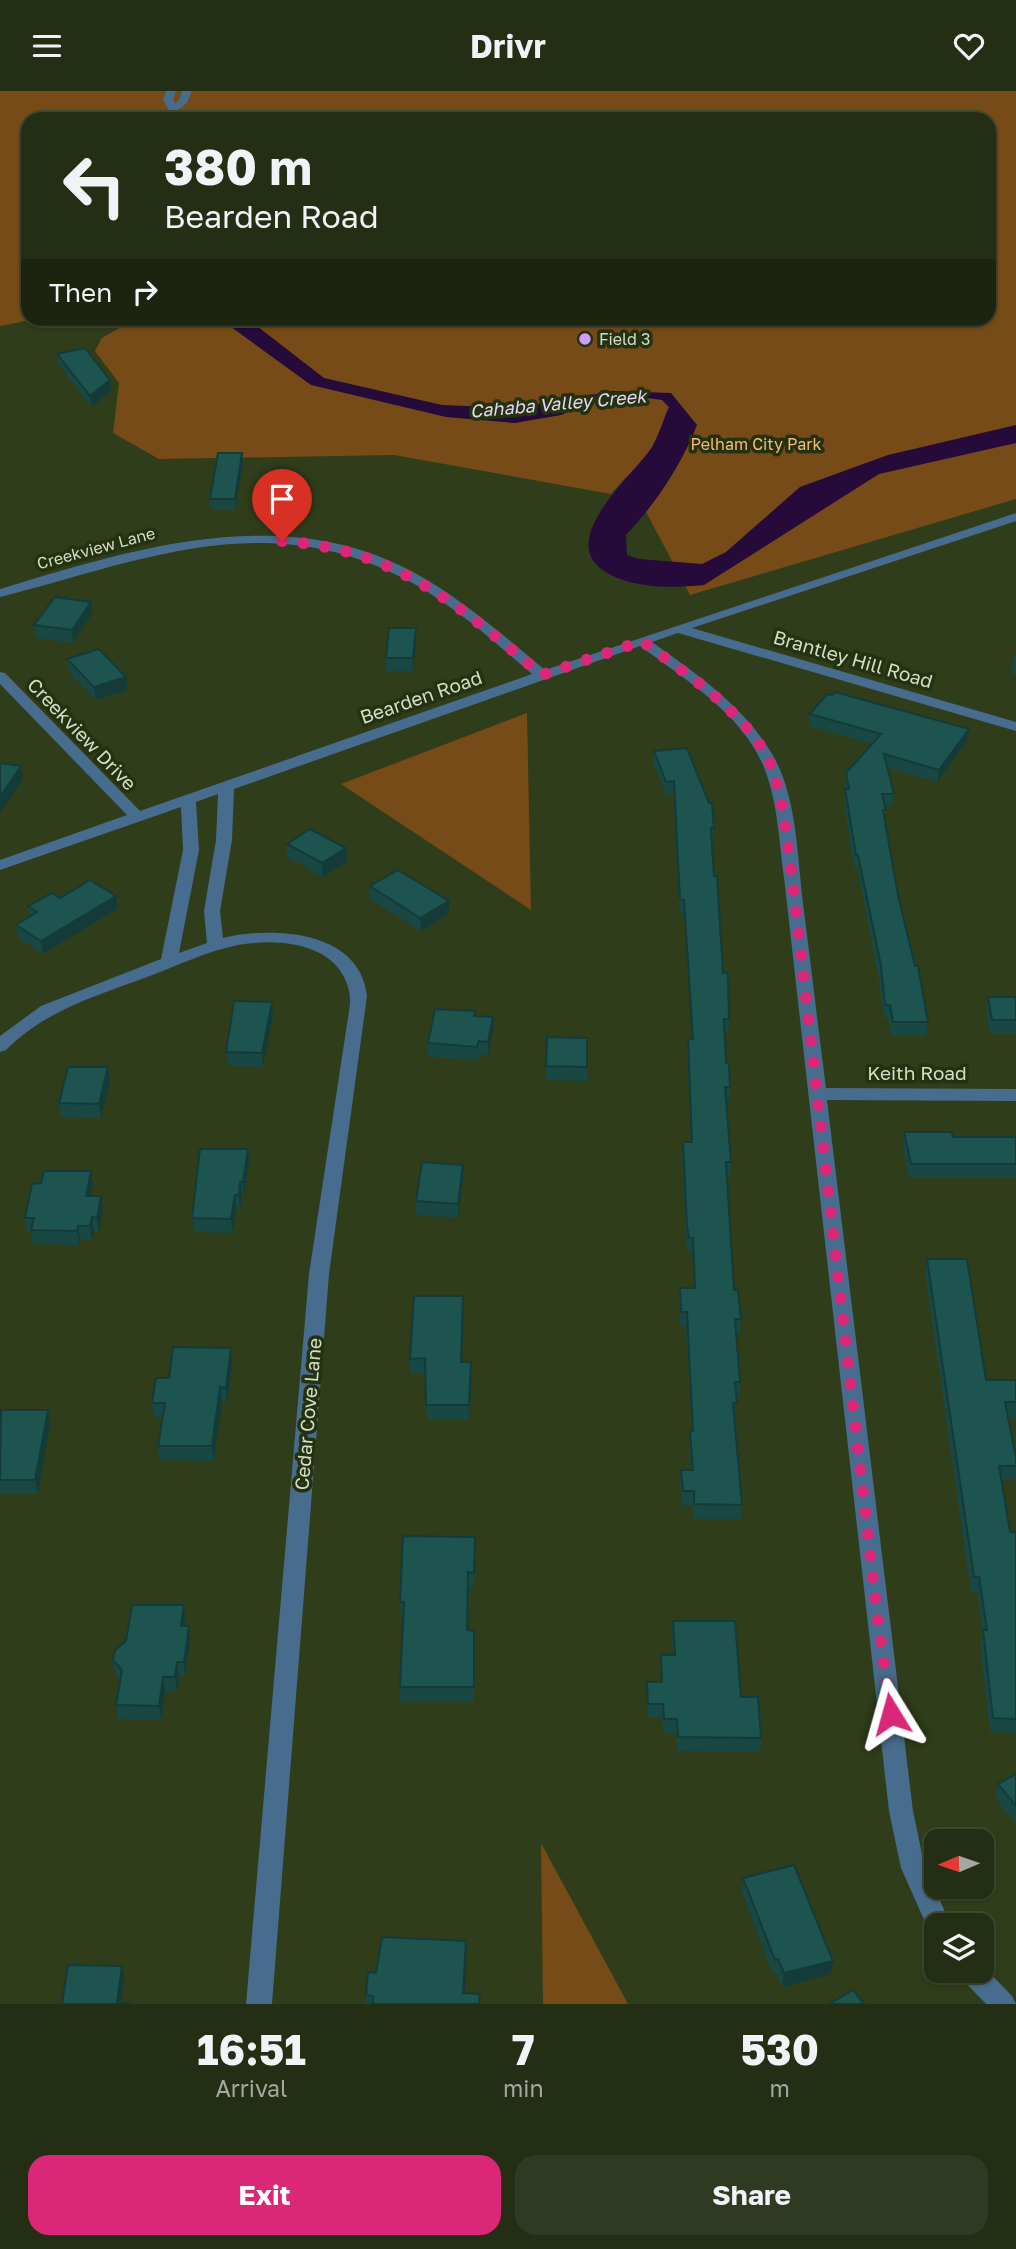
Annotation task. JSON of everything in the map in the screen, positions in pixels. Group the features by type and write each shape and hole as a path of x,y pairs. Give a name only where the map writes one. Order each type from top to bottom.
{"street":[{"path":"171,91 168,100 171,112"},
{"path":"173,112 184,100 187,91"},
{"name":"Bearden Road","path":"0,865 678,628 1016,517"},
{"name":"Creekview Lane","path":"0,593 106,560 160,548 244,539 307,543 368,557 403,572 436,592 542,675"},
{"name":"Brantley Hill Road","path":"678,628 706,639 874,684 1016,727"},
{"path":"642,641 739,719 758,741 778,787 792,877 901,1811 913,1868 934,1913"},
{"name":"Creekview Drive","path":"0,676 137,817"},
{"path":"216,946 212,911 224,840 226,785"},
{"path":"169,962 191,851 188,799"},
{"name":"Cedar Cove Lane","path":"0,1046 25,1024 50,1010 216,946 264,937 292,939 322,948 336,956 352,974 358,1003 319,1274 281,1770 259,2004"},
{"name":"Keith Road","path":"818,1094 1016,1095"},
{"path":"983,1983 1003,2004"}],"green space":[{"name":"Pelham City Park","path":"0,91 1016,91 1016,499 690,595 627,476 611,494 394,455 159,459 113,433 119,383 95,351 102,338 123,326 996,326 996,112 21,112 21,322 0,326"},
{"path":"527,713 531,910 341,784"},
{"path":"541,1843 628,2004 543,2004"}],"water":[{"name":"Cahaba Valley Creek","path":"230,326 257,326 324,378 442,405 516,408 613,391 671,393 697,425 667,483 626,535 627,555 639,559 702,564 726,552 800,487 888,455 1016,425 1016,443 879,474 704,585 643,585 609,574 593,561 589,545 592,528 602,510 652,447 669,407 662,400 647,398 632,402 591,403 561,415 515,423 446,417 311,385"}],"building":[{"path":"85,348 110,380 90,396 57,354"},
{"path":"218,453 242,453 235,499 210,499"},
{"path":"55,597 91,602 72,630 34,625"},
{"path":"389,628 416,628 413,658 386,658"},
{"path":"99,649 126,677 94,687 67,659"},
{"path":"835,692 969,729 939,770 884,754 894,794 882,794 886,810 883,810 898,895 915,966 918,966 928,1022 893,1022 890,1005 885,1005 881,966 856,855 845,789 849,789 846,773 881,734 810,714 827,694 832,695"},
{"path":"687,748 709,803 712,803 714,876 717,876 723,973 728,973 729,1019 724,1019 730,1087 725,1087 731,1162 726,1162 734,1290 738,1290 741,1319 735,1319 740,1382 735,1382 737,1403 733,1403 742,1505 694,1504 694,1491 683,1491 681,1470 693,1470 687,1312 681,1312 680,1288 695,1288 693,1238 689,1238 687,1226 683,1142 692,1142 688,1039 693,1039 684,900 680,899 674,781 666,782 654,751"},
{"path":"0,763 21,766 0,797"},
{"path":"310,829 346,848 322,863 287,844"},
{"path":"398,870 449,901 420,918 370,886"},
{"path":"90,880 116,896 41,941 16,925 37,912 28,906 52,893 60,898"},
{"path":"988,997 1016,997 1016,1020 992,1020"},
{"path":"234,1001 272,1002 262,1053 226,1052"},
{"path":"435,1009 475,1011 474,1016 493,1017 488,1042 479,1041 477,1047 428,1043"},
{"path":"547,1037 587,1038 587,1067 546,1066"},
{"path":"68,1067 108,1067 99,1104 59,1103"},
{"path":"904,1132 952,1132 953,1137 1016,1137 1016,1164 911,1164"},
{"path":"200,1149 248,1149 243,1182 240,1182 239,1195 235,1195 231,1219 192,1218"},
{"path":"422,1162 463,1165 458,1204 416,1201"},
{"path":"44,1171 91,1171 86,1196 101,1196 97,1218 92,1217 90,1226 78,1226 77,1231 31,1230 34,1218 25,1218 32,1184 41,1183"},
{"path":"927,1259 967,1259 986,1380 1016,1380 1016,1402 1005,1402 1016,1466 999,1466 1010,1532 1016,1532 1016,1719 993,1718 983,1630 987,1630 979,1577 974,1577"},
{"path":"414,1296 463,1296 461,1362 471,1362 469,1405 426,1405 425,1358 410,1359"},
{"path":"173,1347 231,1348 226,1388 220,1387 212,1446 158,1446 165,1403 152,1403 156,1378 169,1378"},
{"path":"1,1410 48,1410 35,1480 0,1480"},
{"path":"403,1536 475,1537 474,1573 468,1572 467,1630 474,1631 474,1687 400,1687 404,1602 400,1602"},
{"path":"132,1605 184,1605 181,1626 189,1626 184,1662 177,1662 175,1677 163,1677 159,1706 116,1705 122,1670 113,1660 115,1650 126,1641"},
{"path":"673,1621 735,1621 741,1697 758,1697 761,1738 678,1737 677,1719 664,1719 663,1704 648,1704 647,1682 662,1682 661,1655 675,1655"},
{"path":"1016,1774 1016,1806 998,1784"},
{"path":"794,1865 833,1961 784,1973 778,1959 775,1960 743,1878"},
{"path":"382,1937 466,1941 463,1993 480,1994 479,2004 373,2004 373,1996 366,1995 368,1972 376,1973"},
{"path":"68,1965 122,1966 117,2003 130,2004 62,2004"},
{"path":"853,1990 864,2004 829,2004"}],"place":[{"name":"Field 3","path":"585,339"}],"route":[{"path":"282,541 338,548 403,572 436,592 542,675 642,641 739,719 758,741 778,787 792,877 877,1614 891,1714"}]}
